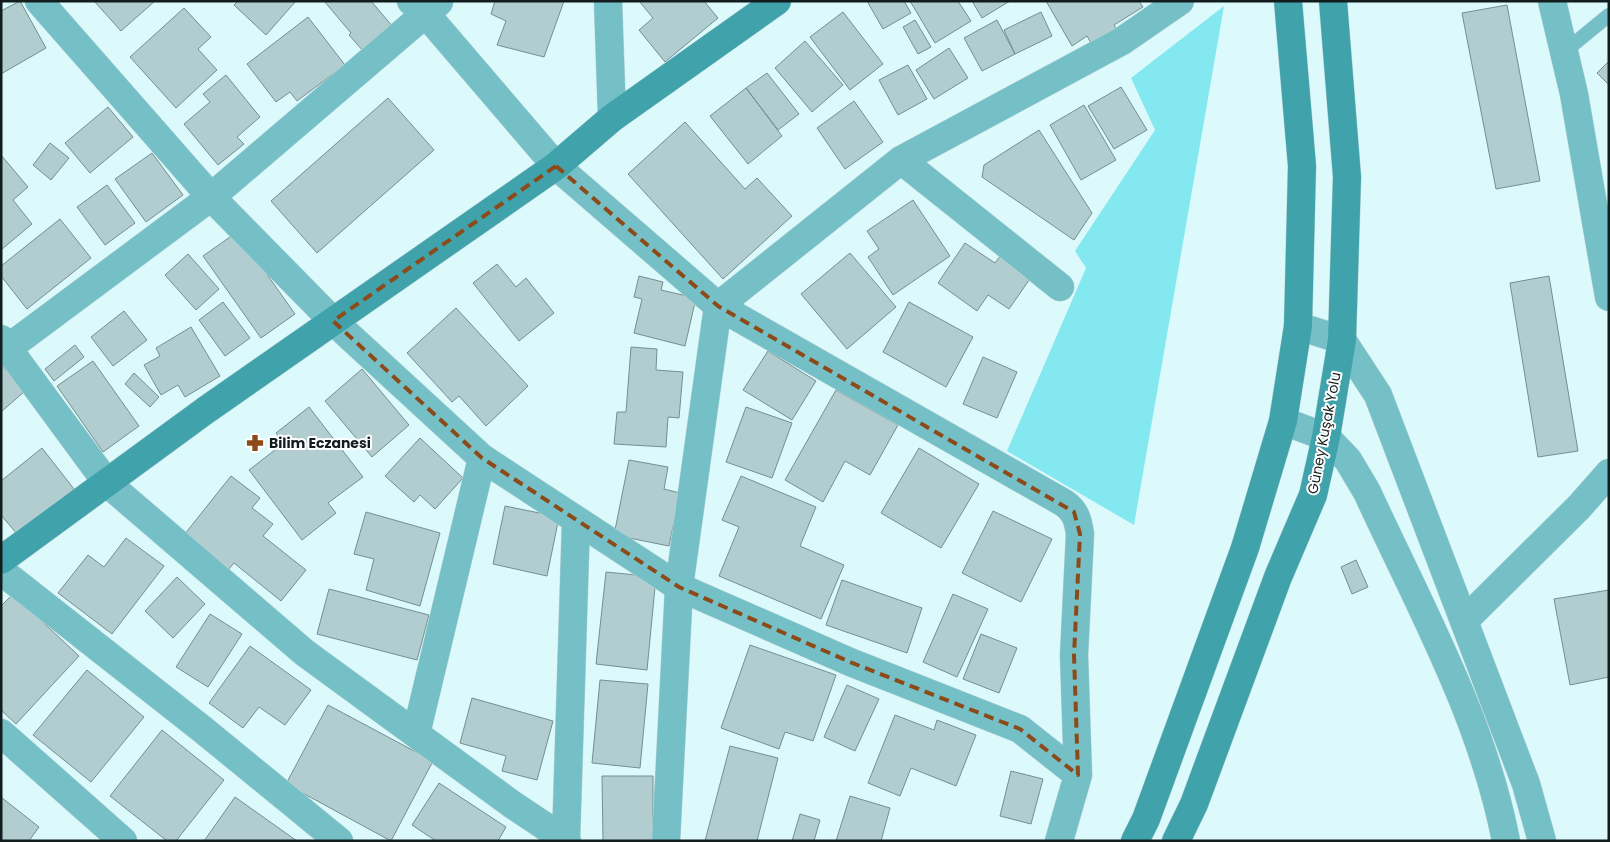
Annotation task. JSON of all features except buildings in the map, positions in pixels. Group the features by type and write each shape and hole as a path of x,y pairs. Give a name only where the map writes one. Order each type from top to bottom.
{"main road":[{"path":"1,560 206,410 556,166 612,118 777,1"},
{"path":"1136,841 1146,820 1245,548 1282,422 1298,326 1302,166 1288,1"},
{"name":"Güney Kuşak Yolu","path":"1176,841 1194,804 1278,577 1313,494 1326,437 1342,340 1347,177 1333,1"}],"street":[{"path":"39,1 211,197 333,321 482,458 679,587 850,662 1020,729 1078,775"},
{"path":"608,1 612,118"},
{"path":"666,841 679,587 718,306 901,160 1122,41 1180,1"},
{"path":"1552,1 1574,94 1609,297"},
{"path":"567,840 513,805 306,653 107,483 4,344 211,197 425,5 556,166 718,306 1064,503 1074,512 1080,534 1074,655 1078,775 1059,841"},
{"path":"901,160 1060,286"},
{"path":"1298,326 1342,340 1378,394 1417,501 1465,620 1526,784 1542,841"},
{"path":"1282,422 1326,437 1348,460 1368,492 1465,701 1500,810 1506,841"},
{"path":"416,734 482,458"},
{"path":"1465,620 1579,507 1609,473"},
{"path":"567,840 576,521"},
{"path":"1,571 202,729 339,841"},
{"path":"1,733 123,841"}],"lane":[{"path":"1564,52 1609,15"}],"highlighted area":[{"path":"556,166 718,306 1074,512 1080,534 1074,655 1078,775 1020,729 850,662 679,587 482,458 333,321"}],"shaded area":[{"path":"1224,6 1134,525 1007,451 1086,268 1075,251 1155,130 1131,78"}],"place":[{"name":"Bilim Eczanesi","path":"255,443"}]}
